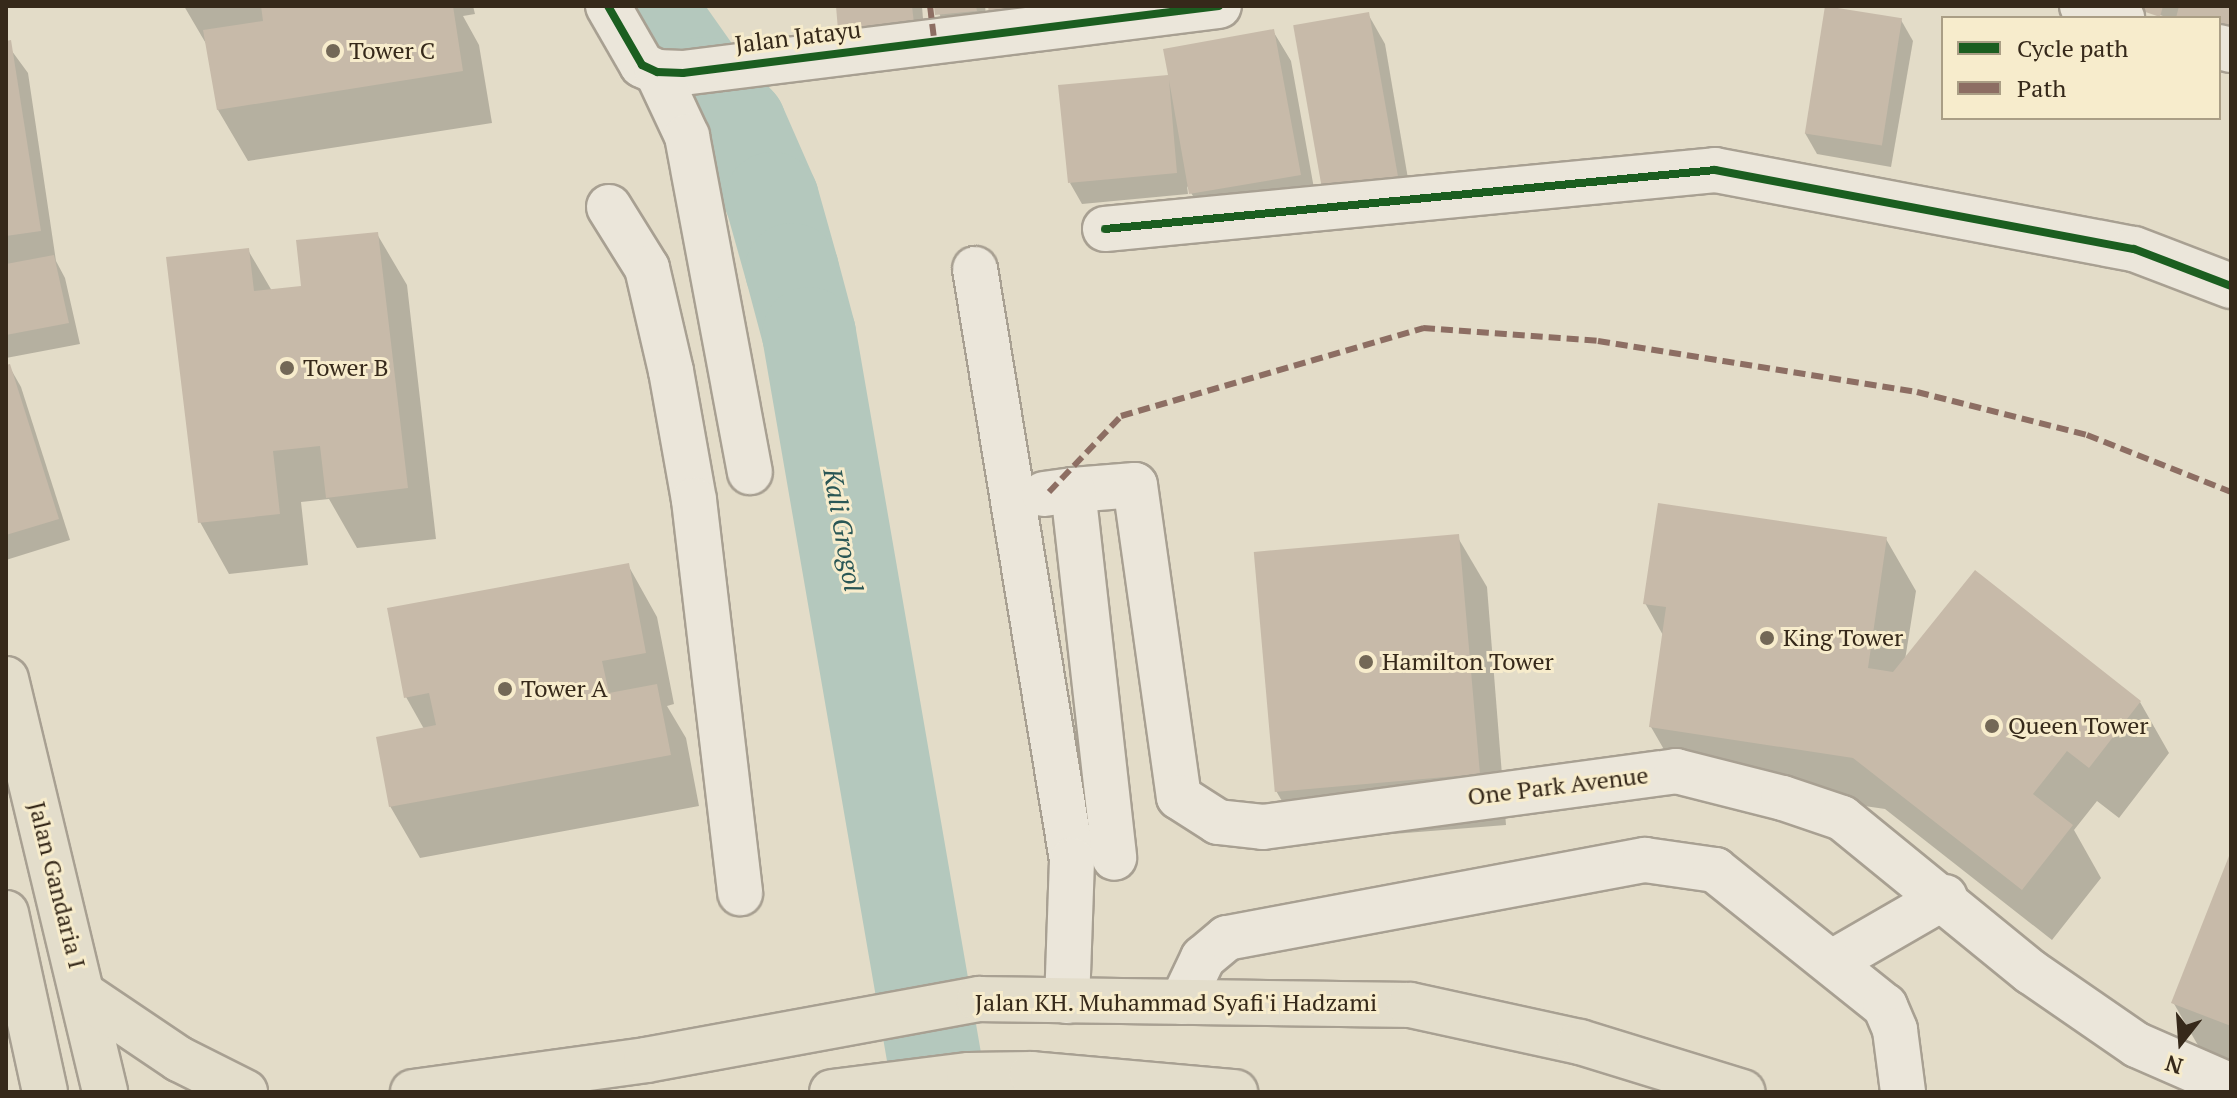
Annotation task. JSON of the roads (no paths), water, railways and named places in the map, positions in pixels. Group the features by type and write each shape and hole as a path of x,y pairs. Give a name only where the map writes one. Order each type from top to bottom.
{"main road":[{"name":"Jalan Gandaria I","path":"6,679 105,1092"},
{"path":"6,913 45,1092"},
{"path":"84,995 179,1059 245,1092"},
{"name":"Jalan KH. Muhammad Syafi'i Hadzami","path":"413,1092 646,1060 979,999 1410,1005 1580,1042 1743,1092"},
{"path":"832,1092 969,1075 1033,1083 1235,1092"}],"street":[{"path":"608,6 642,65 670,73 687,136 750,472"},
{"name":"Jalan Jatayu","path":"670,73 739,64 932,23 1219,6"},
{"path":"2082,6 2115,16"},
{"path":"1105,229 1715,170 2134,249 2231,286"},
{"path":"609,207 647,268 671,371 694,500 740,893"},
{"path":"975,269 1072,860 1067,1001"},
{"name":"One Park Avenue","path":"1015,503 1073,490 1135,485 1179,797 1218,822 1263,827 1676,771 1842,818 1945,897 2031,972 2137,1045 2231,1086"},
{"path":"1073,490 1114,858"},
{"path":"1182,1002 1203,958 1227,938 1645,860 1715,870 1834,961 1885,1006 1895,1030 1902,1088"},
{"path":"1834,961 1945,897"}],"waterway":[{"name":"Kali Grogol","path":"648,6 703,84 739,124 772,199 792,270 809,334 940,1092"}],"place":[{"name":"Tower C","path":"333,51"},
{"name":"Tower B","path":"287,368"},
{"name":"King Tower","path":"1767,638"},
{"name":"Hamilton Tower","path":"1366,662"},
{"name":"Tower A","path":"505,689"},
{"name":"Queen Tower","path":"1992,726"}]}
